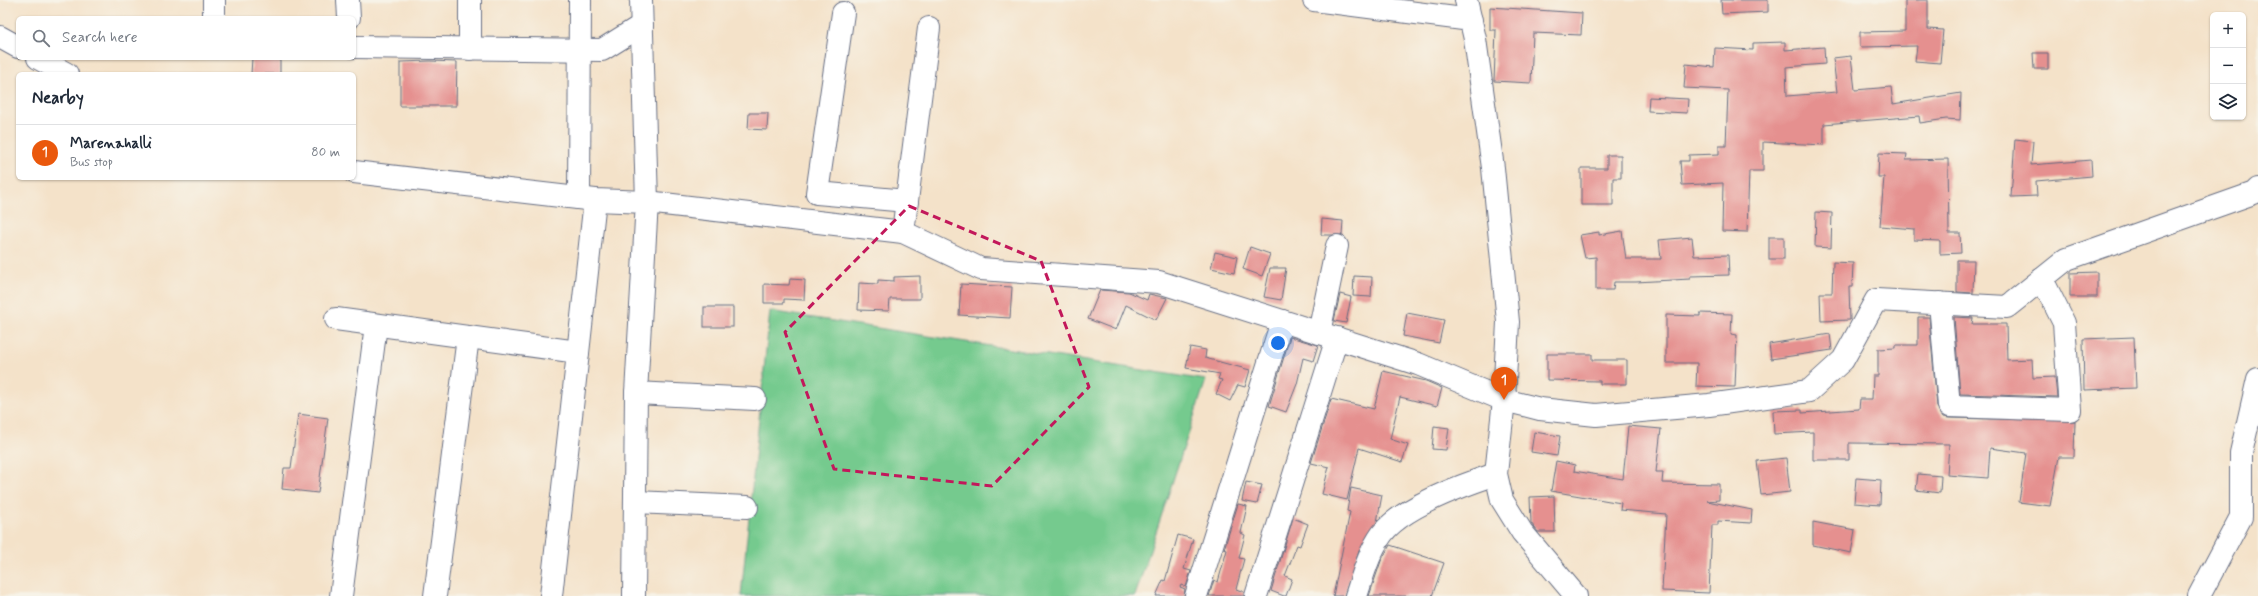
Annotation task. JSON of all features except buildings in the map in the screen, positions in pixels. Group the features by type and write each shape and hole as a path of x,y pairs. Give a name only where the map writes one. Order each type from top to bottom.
{"street":[{"path":"214,0 214,16"},
{"path":"348,0 349,16"},
{"path":"470,0 470,49"},
{"path":"551,596 578,352 587,199 580,50 580,0"},
{"path":"634,596 636,393 647,202 641,0"},
{"path":"1314,0 1468,10 1493,168 1508,322 1504,400 1496,474 1502,500 1522,532 1576,596"},
{"path":"843,13 818,193 907,201"},
{"path":"356,47 602,50 642,25"},
{"path":"903,232 929,28"},
{"path":"0,37 16,46"},
{"path":"42,60 63,72"},
{"path":"356,172 587,199 647,202 903,232 981,269 1159,282 1418,364 1504,400 1540,408 1596,415 1709,405 1809,391 1844,360 1876,300 2007,307 2067,259 2254,193 2258,189"},
{"path":"1256,596 1328,336 1337,246"},
{"path":"1940,303 1949,406 2070,410 2064,323 2042,279"},
{"path":"336,319 578,352"},
{"path":"1196,596 1282,321"},
{"path":"341,596 376,325"},
{"path":"436,596 468,337"},
{"path":"2199,596 2242,517 2241,453 2258,379"},
{"path":"636,393 755,399"},
{"path":"1356,596 1369,557 1383,533 1398,518 1424,503 1496,474"},
{"path":"635,502 747,507"}],"highlighted area":[{"path":"909,206 1041,261 1089,387 992,486 834,469 785,332"}],"green space":[{"path":"770,311 1206,380 1135,596 741,596"}],"place":[{"name":"Marenahalli","path":"1504,400"}]}
